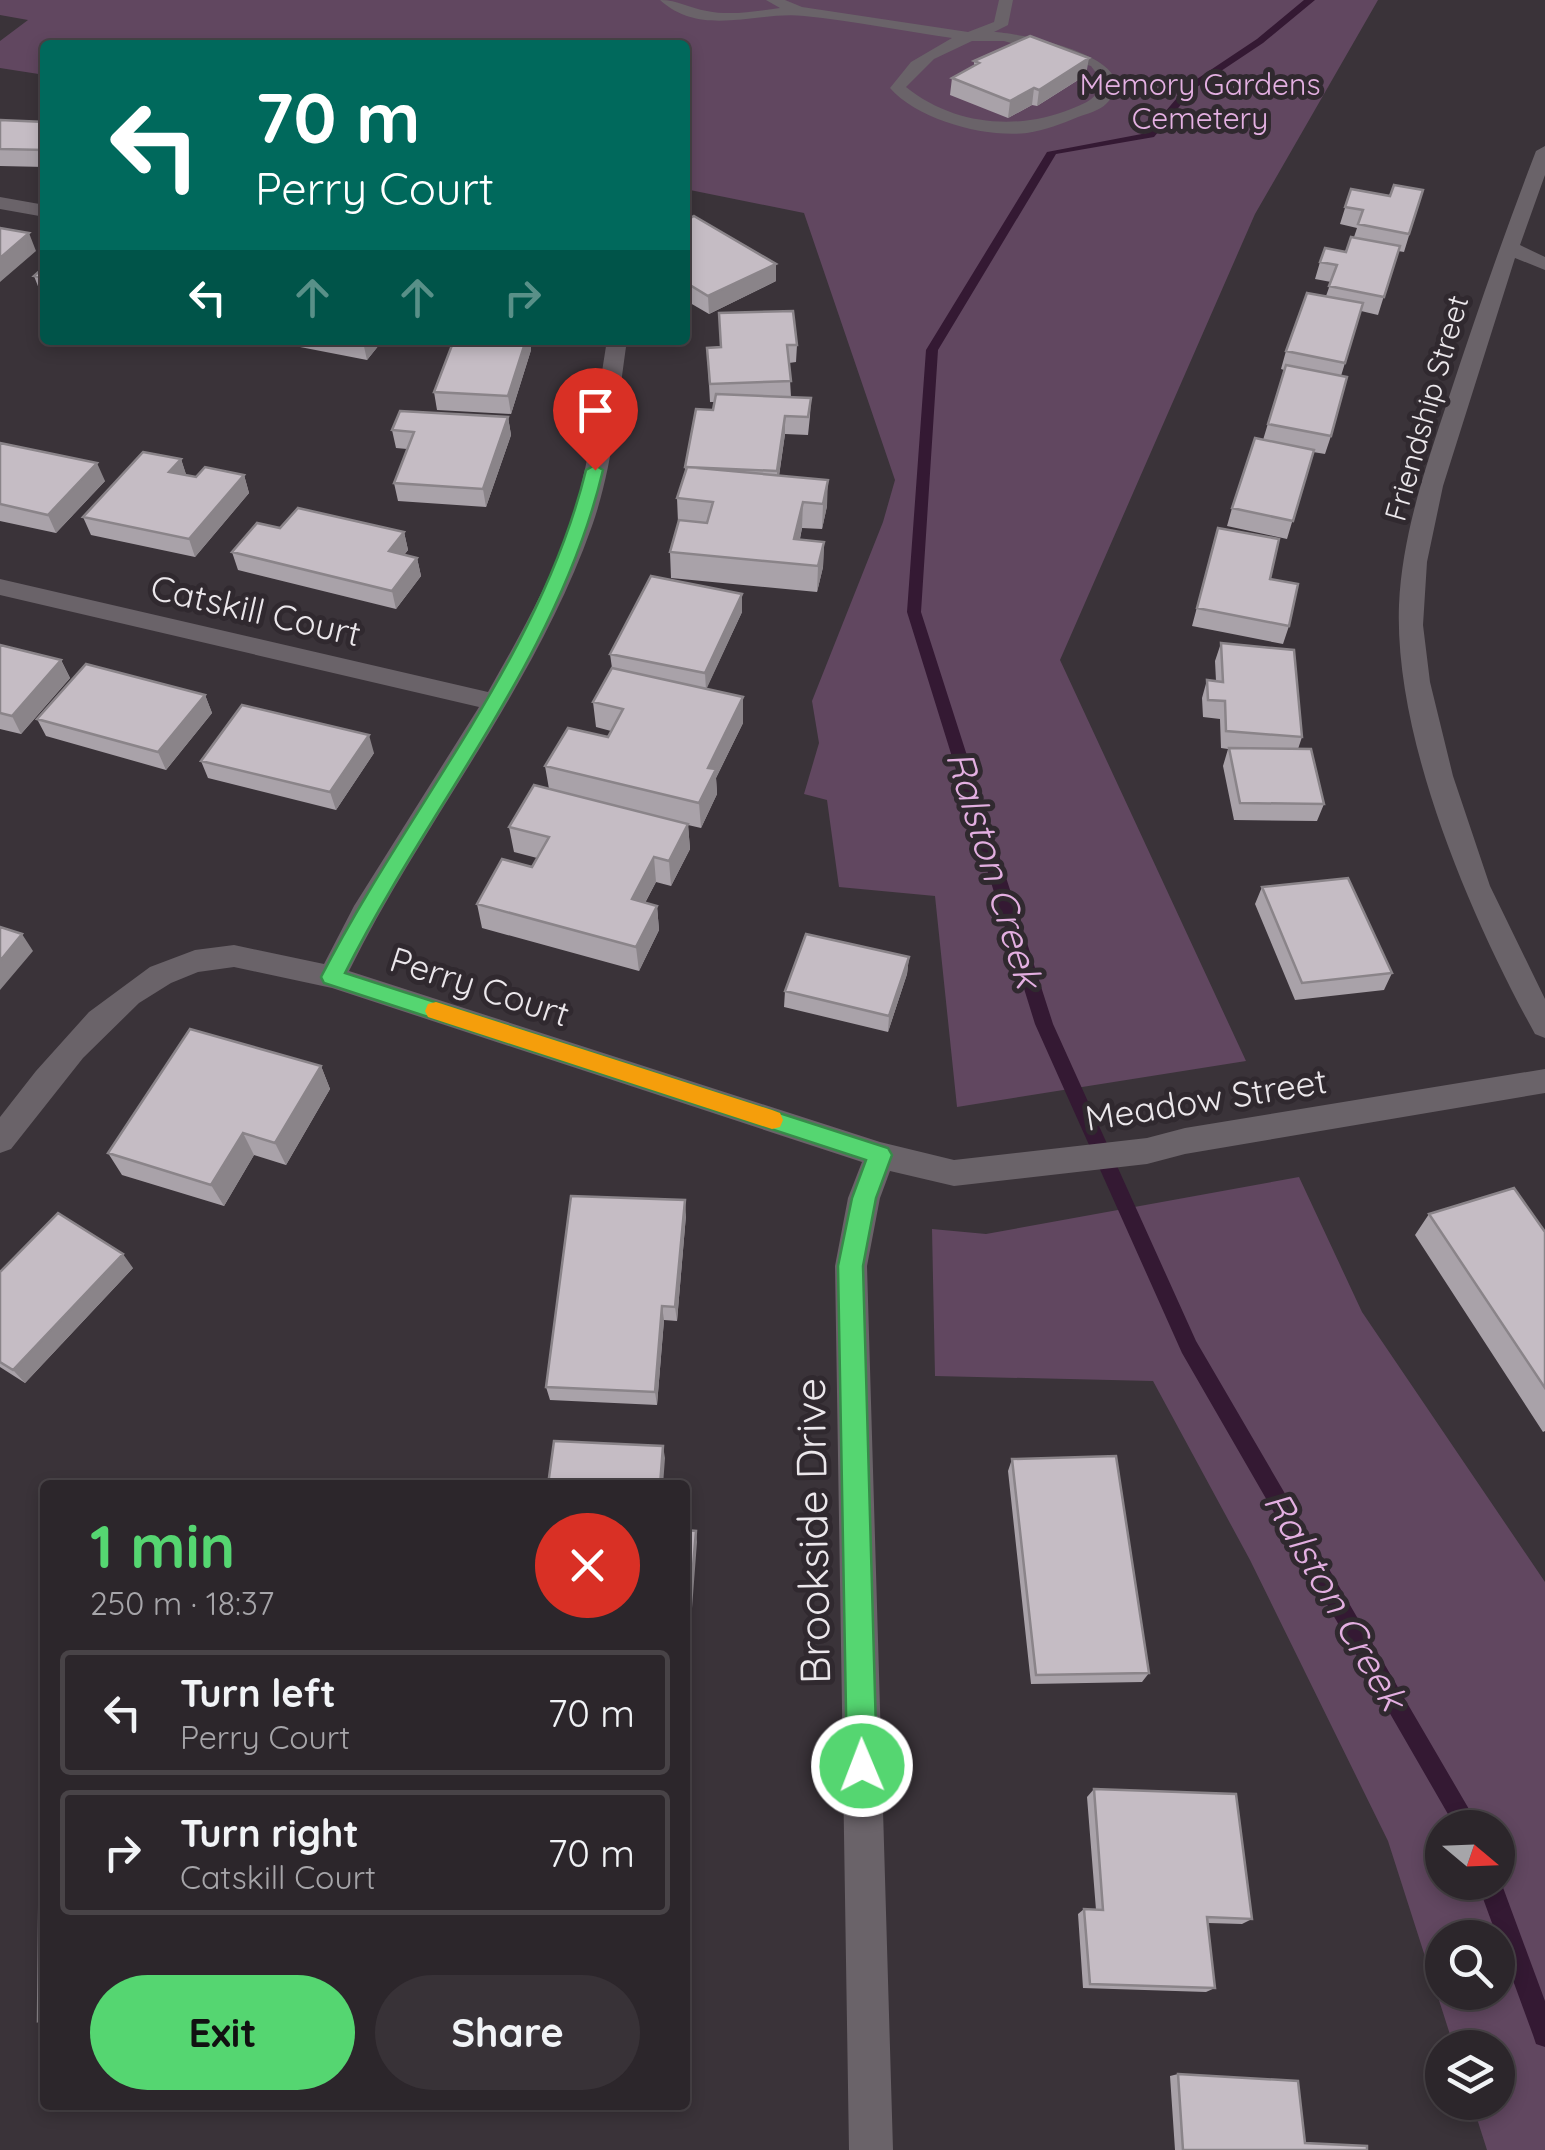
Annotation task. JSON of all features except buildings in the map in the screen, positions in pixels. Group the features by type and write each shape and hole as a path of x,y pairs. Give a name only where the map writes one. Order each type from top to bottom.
{"street":[{"name":"Friendship Street","path":"1545,151 1508,247 1433,478 1412,586 1410,622 1420,700 1450,822 1483,910 1545,1026"},
{"path":"0,203 40,209"},
{"path":"1508,247 1545,264"},
{"path":"332,977 364,913 495,702 552,600 582,522 601,443 615,345"},
{"name":"Catskill Court","path":"0,586 495,702"},
{"name":"Perry Court","path":"0,1140 90,1030 134,989 201,958 239,956 332,977 880,1155"},
{"name":"Meadow Street","path":"880,1155 954,1173 1147,1150 1545,1081"},
{"name":"Brookside Drive","path":"871,2150 851,1266 864,1198 880,1155"}],"lane":[{"path":"667,0 692,14 710,18 799,11 968,36 1004,36 1096,63 1108,77 1108,88 1100,102 1018,132 991,130 916,104 898,88 906,71 968,36 1001,25 1006,0"},
{"path":"773,0 799,11"}],"green space":[{"name":"Memory Gardens Cemetery","path":"0,0 1378,0 1255,214 1060,660 1246,1061 957,1107 935,896 839,887 827,800 804,794 819,743 812,701 883,522 895,480 804,213 690,190 690,40 40,40 40,74 0,68 0,41 28,20 0,15"},
{"path":"1299,1177 1362,1312 1545,1582 1545,2150 1487,2150 1477,2120 1515,2120 1515,2030 1449,2030 1442,2010 1515,2010 1515,1920 1425,1920 1425,1956 1388,1841 1250,1560 1153,1381 935,1376 932,1229 986,1234"}],"waterway":[{"name":"Ralston Creek","path":"1310,0 1260,41 1191,87 1150,135 1052,152 932,350 914,612 1044,1024 1189,1347 1459,1810"},
{"name":"Ralston Creek","path":"1496,1900 1545,2035"}],"slow traffic":[{"path":"436,1011 772,1120"}],"route":[{"path":"595,470 582,522 552,600 475,736 364,913 332,977 880,1155 864,1198 851,1266 862,1766"}]}
